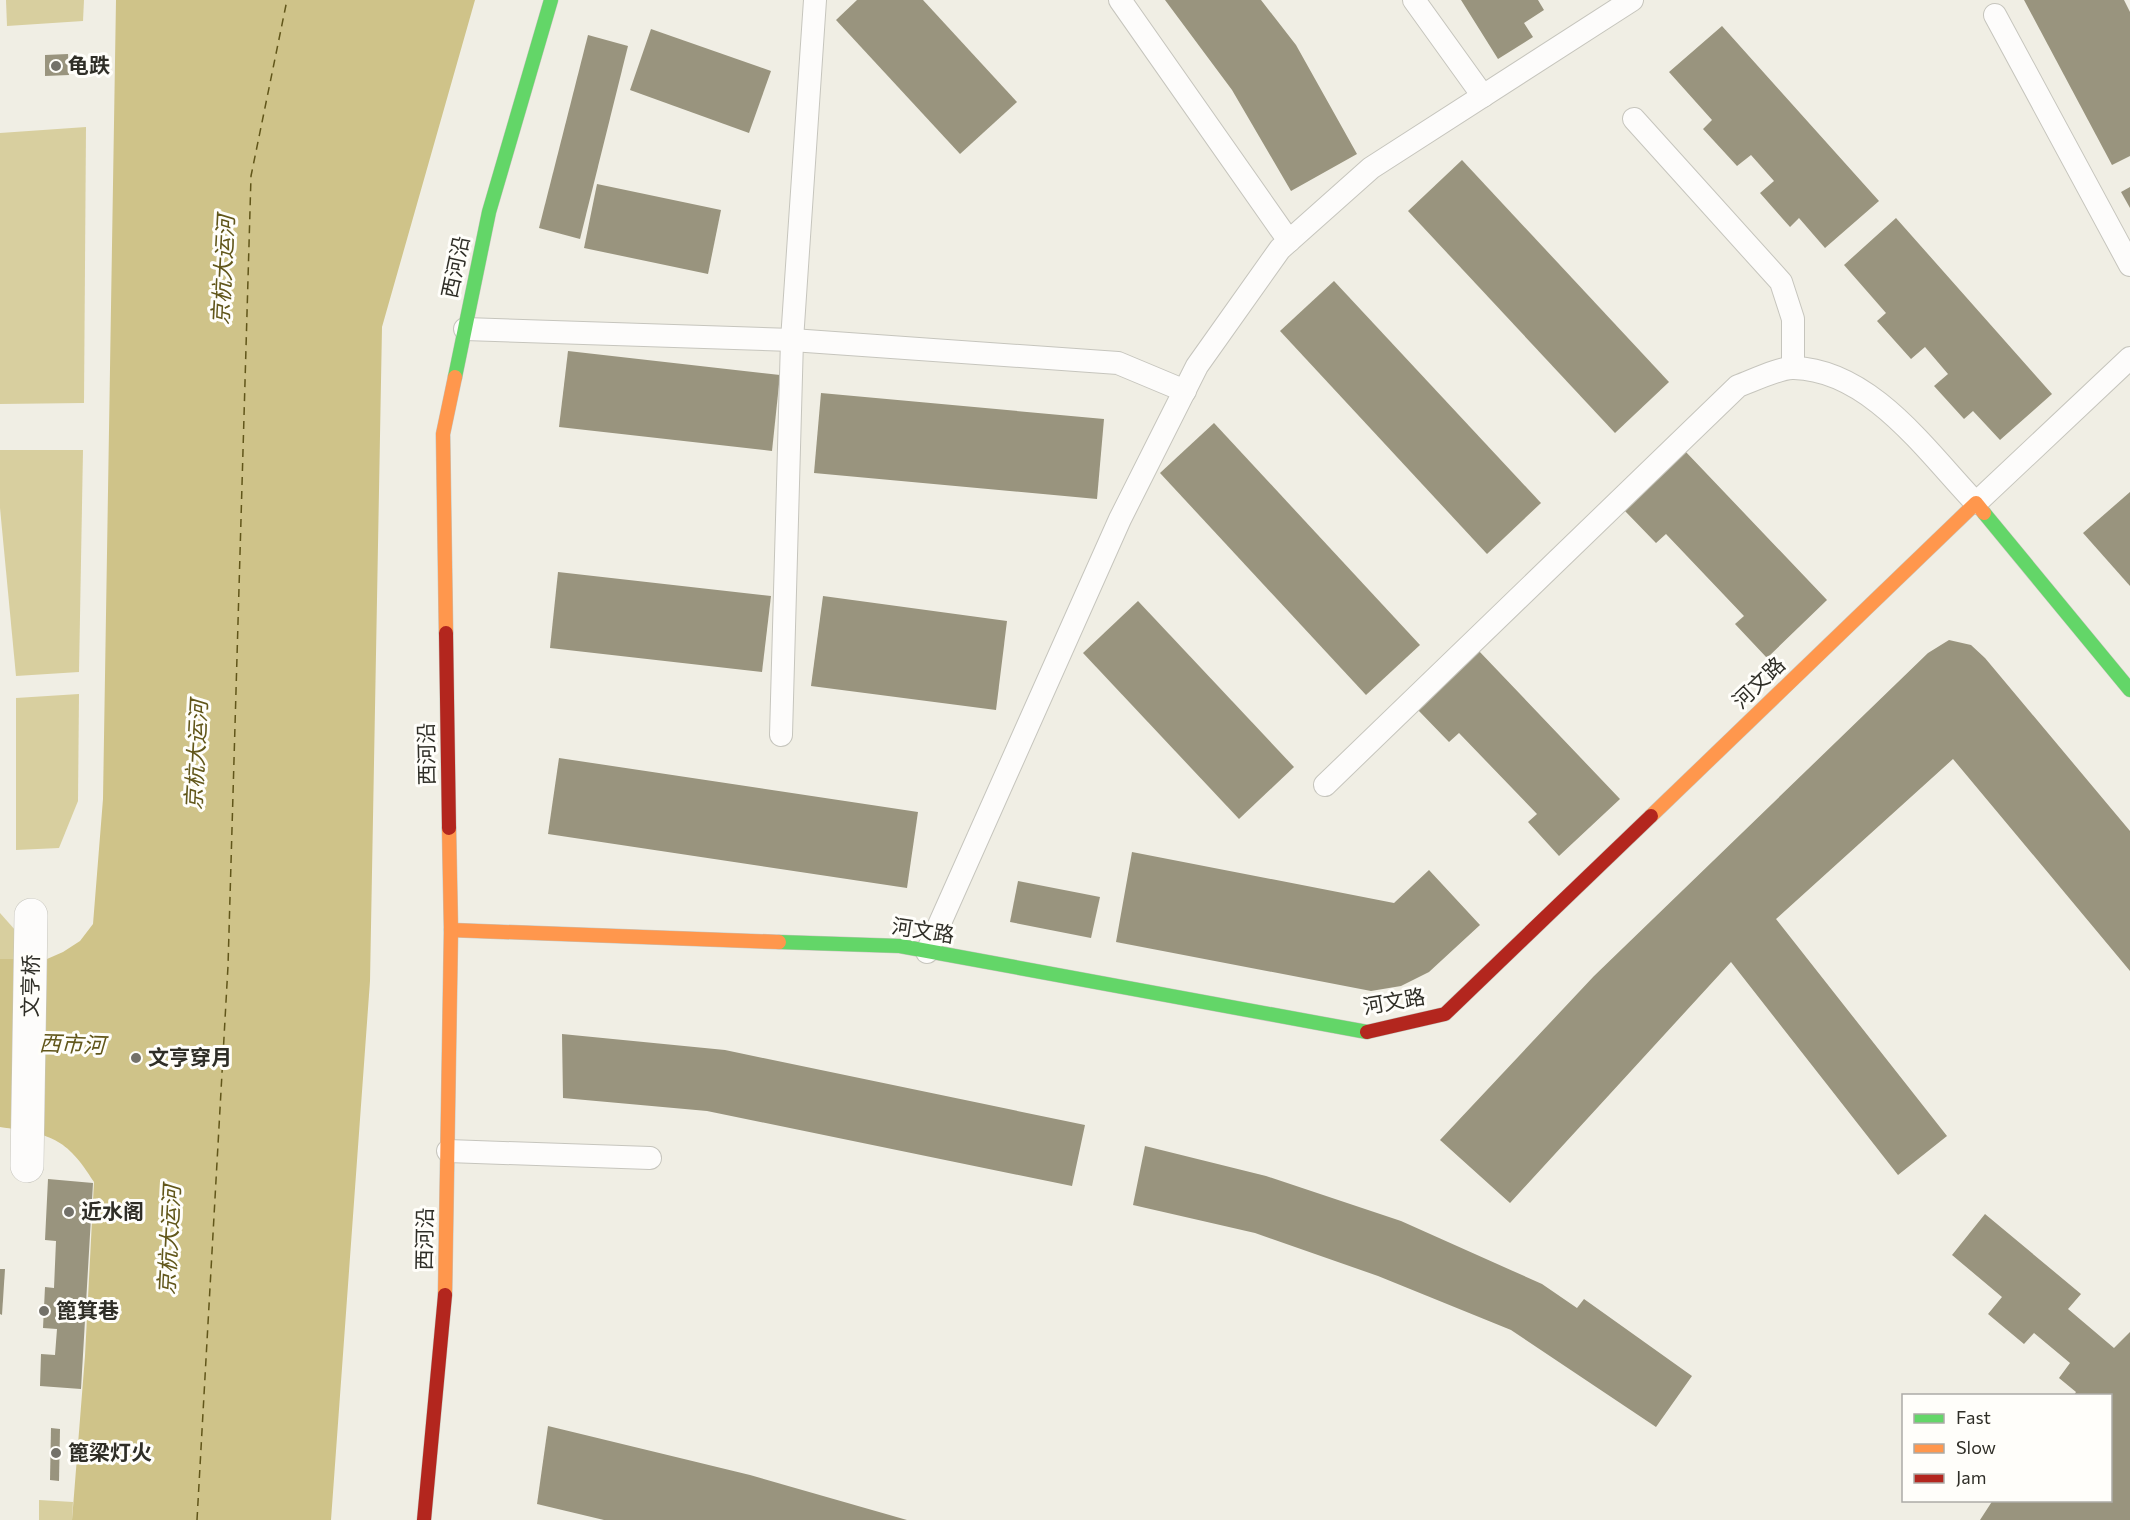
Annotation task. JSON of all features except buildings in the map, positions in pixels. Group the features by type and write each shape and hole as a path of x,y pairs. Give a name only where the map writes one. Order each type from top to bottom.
{"street":[{"name":"西河沿","path":"424,1520 445,1311 448,1151 451,930 443,434 489,212 551,0"},
{"name":"河文路","path":"451,930 900,946 1365,1032 1445,1014 1976,503"},
{"path":"1976,503 2130,690"},
{"name":"文亨桥","path":"27,1166 31,915"}],"lane":[{"path":"780,735 792,340 815,0"},
{"path":"1120,0 1289,241"},
{"path":"1414,0 1483,96"},
{"path":"927,951 1120,519 1197,366 1280,249 1371,168 1632,0"},
{"path":"1995,15 2130,265"},
{"path":"1634,119 1781,282 1793,320 1793,367"},
{"path":"465,329 792,340 1118,363 1185,391"},
{"path":"1325,785 1738,386 1793,367 1844,378 1884,406 1976,503 2130,358"},
{"path":"448,1151 650,1158"}],"shaded area":[{"path":"6,0 84,0 83,21 7,26"},
{"path":"86,127 84,403 0,404 0,133"},
{"path":"0,450 83,450 79,672 16,676 0,508"},
{"path":"79,694 78,801 59,848 16,850 16,698"},
{"path":"0,913 16,931 17,959 0,959"},
{"path":"39,1500 73,1502 72,1520 39,1520"}],"water":[{"path":"116,0 475,0 382,327 370,981 331,1520 72,1520 85,1356 94,1182 75,1155 55,1140 32,1132 0,1127 0,959 47,959 80,941 93,924 103,799"}],"ferry route":[{"path":"197,1520 228,966 251,176 287,0"}],"traffic: fast":[{"path":"455,377 489,212 551,0"},
{"path":"1984,513 2130,690"},
{"path":"779,942 900,946 1367,1032"}],"traffic: slow":[{"path":"446,633 443,434 455,377"},
{"path":"1651,816 1976,503 1984,513"},
{"path":"445,1295 451,930 449,828"},
{"path":"451,930 779,942"}],"traffic: jam":[{"path":"446,633 449,828"},
{"path":"1367,1032 1445,1014 1651,816"},
{"path":"424,1520 445,1295"}],"place":[{"name":"龟跌","path":"56,66"},
{"name":"文亨穿月","path":"136,1058"},
{"name":"近水阁","path":"69,1212"},
{"name":"篦箕巷","path":"44,1311"},
{"name":"篦梁灯火","path":"56,1453"}],"water label":[{"name":"京杭大运河","path":"223,270"},
{"name":"京杭大运河","path":"196,755"},
{"name":"西市河","path":"72,1044"},
{"name":"京杭大运河","path":"169,1240"}]}
